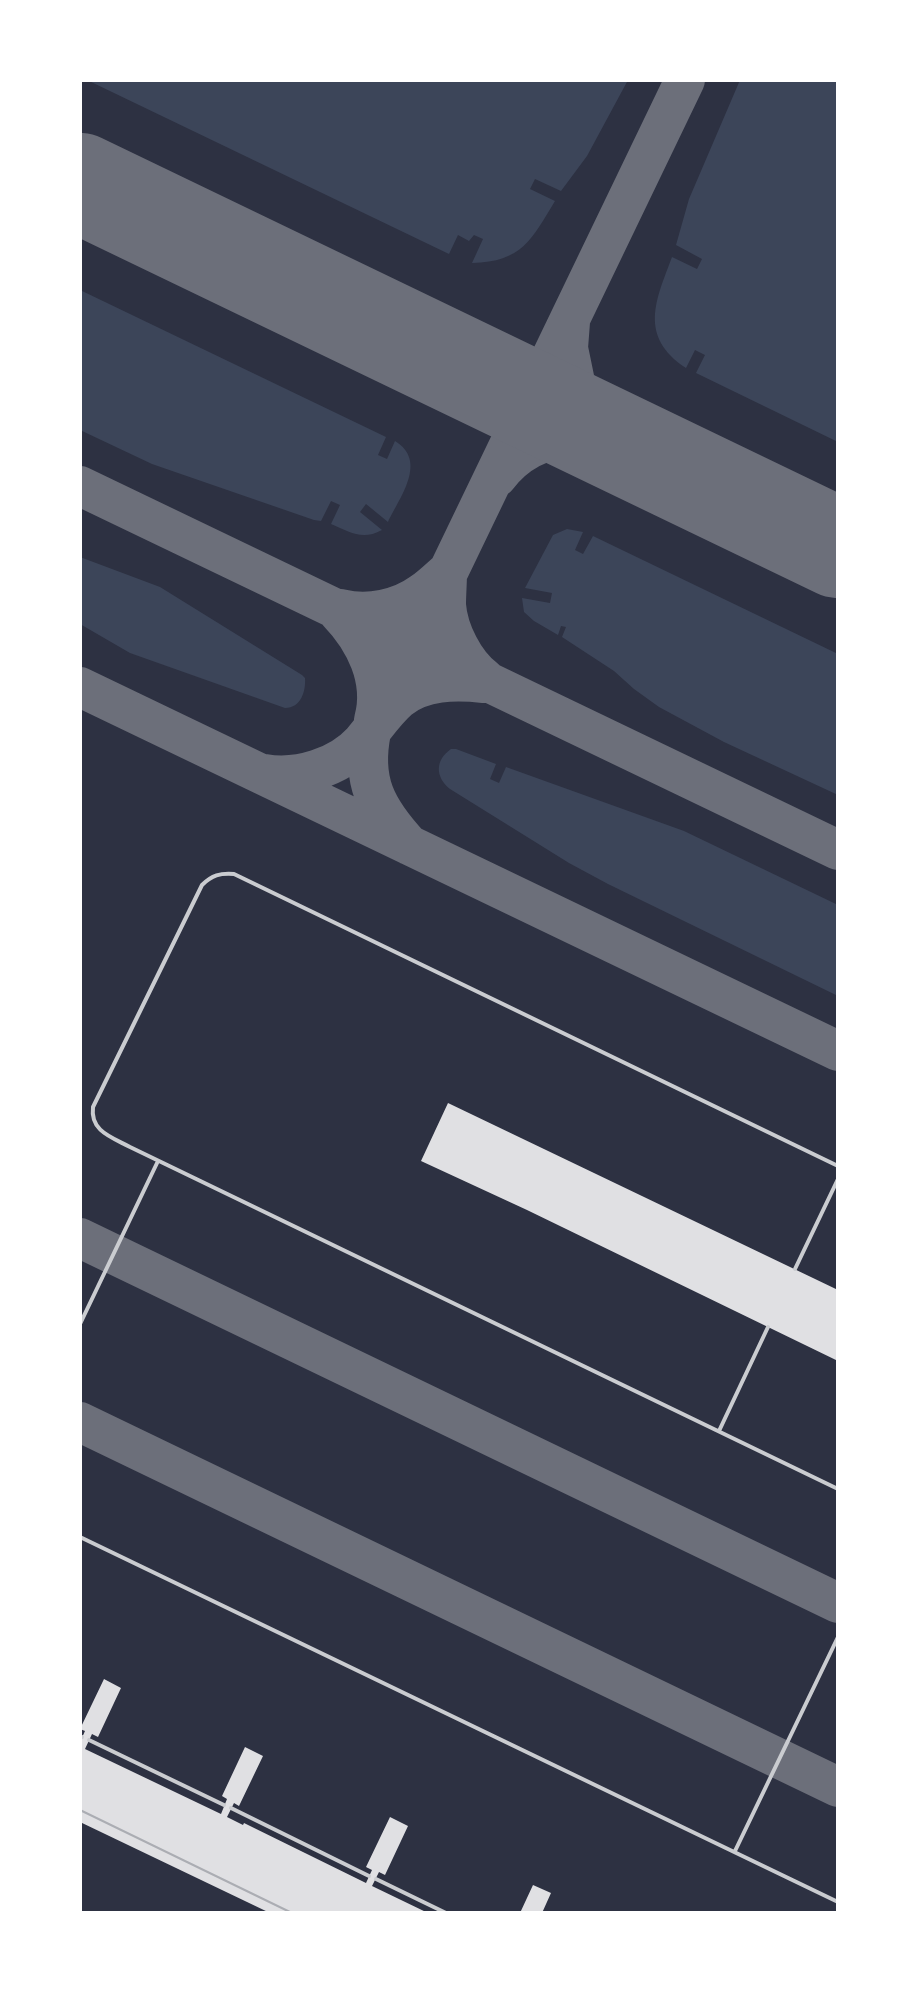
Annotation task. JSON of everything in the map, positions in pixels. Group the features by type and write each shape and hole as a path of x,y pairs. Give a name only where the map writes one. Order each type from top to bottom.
{"lane":[{"path":"838,1166 234,874 224,873 215,875 202,885 93,1107 94,1123 102,1132 158,1161 838,1489"},
{"path":"80,1324 158,1161"},
{"path":"795,1269 838,1179"},
{"path":"719,1431 768,1327"},
{"path":"80,1537 838,1902"},
{"path":"735,1852 838,1637"},
{"path":"89,1740 224,1805"},
{"path":"231,1808 369,1876"},
{"path":"376,1879 446,1913"}],"shaded area":[{"path":"87,80 628,80 587,156 561,191 535,179 530,189 555,201 532,237 524,246 503,258 472,263 483,239 474,235 469,241 458,235 449,254"},
{"path":"740,80 838,80 838,442 696,373 705,355 695,350 686,368 671,356 656,330 657,303 672,257 697,269 702,259 676,245 689,199"},
{"path":"80,290 386,437 378,455 387,459 395,441 405,449 410,459 408,480 399,502 388,522 366,504 360,512 382,530 368,535 350,532 331,524 340,505 331,501 321,521 314,520 152,464 80,430"},
{"path":"567,529 583,532 575,550 583,554 593,536 838,654 838,795 724,742 659,707 614,671 562,637 566,627 561,626 558,635 524,612 522,598 550,603 552,593 525,588 553,535"},
{"path":"80,557 160,587 302,675 305,683 299,702 285,708 130,653 80,624"},
{"path":"451,749 496,764 490,779 499,783 506,767 684,831 838,905 838,996 608,884 450,789 439,769 442,758"}],"building":[{"path":"448,1103 838,1290 838,1361 421,1161"},
{"path":"104,1679 121,1688 98,1737 92,1734 85,1749 221,1814 227,1799 222,1796 245,1747 263,1756 239,1806 234,1803 227,1817 366,1883 372,1870 366,1867 390,1817 408,1826 385,1875 379,1872 372,1886 428,1913 270,1913 80,1822 80,1742 85,1731 80,1729"},
{"path":"533,1885 551,1893 542,1913 520,1913"}],"taxiway":[{"path":"409,845 388,819 374,793 368,765 371,732 685,80"},
{"path":"570,322 568,348 575,382 592,414 631,447"},
{"path":"497,477 530,448 562,438 590,438 642,453"},
{"path":"80,486 838,850"},
{"path":"341,609 362,612 394,607 413,599 447,572 446,605 450,625 458,646 485,679"},
{"path":"338,612 357,635 375,676 377,705 374,720"},
{"path":"264,774 290,775 330,765 353,751 399,699 418,688 451,682 484,683"},
{"path":"80,687 838,1051"},
{"path":"80,1238 838,1603"},
{"path":"80,1422 838,1787"}],"runway":[{"path":"80,183 838,548"}],"tram line":[{"path":"80,1810 292,1913"}]}
